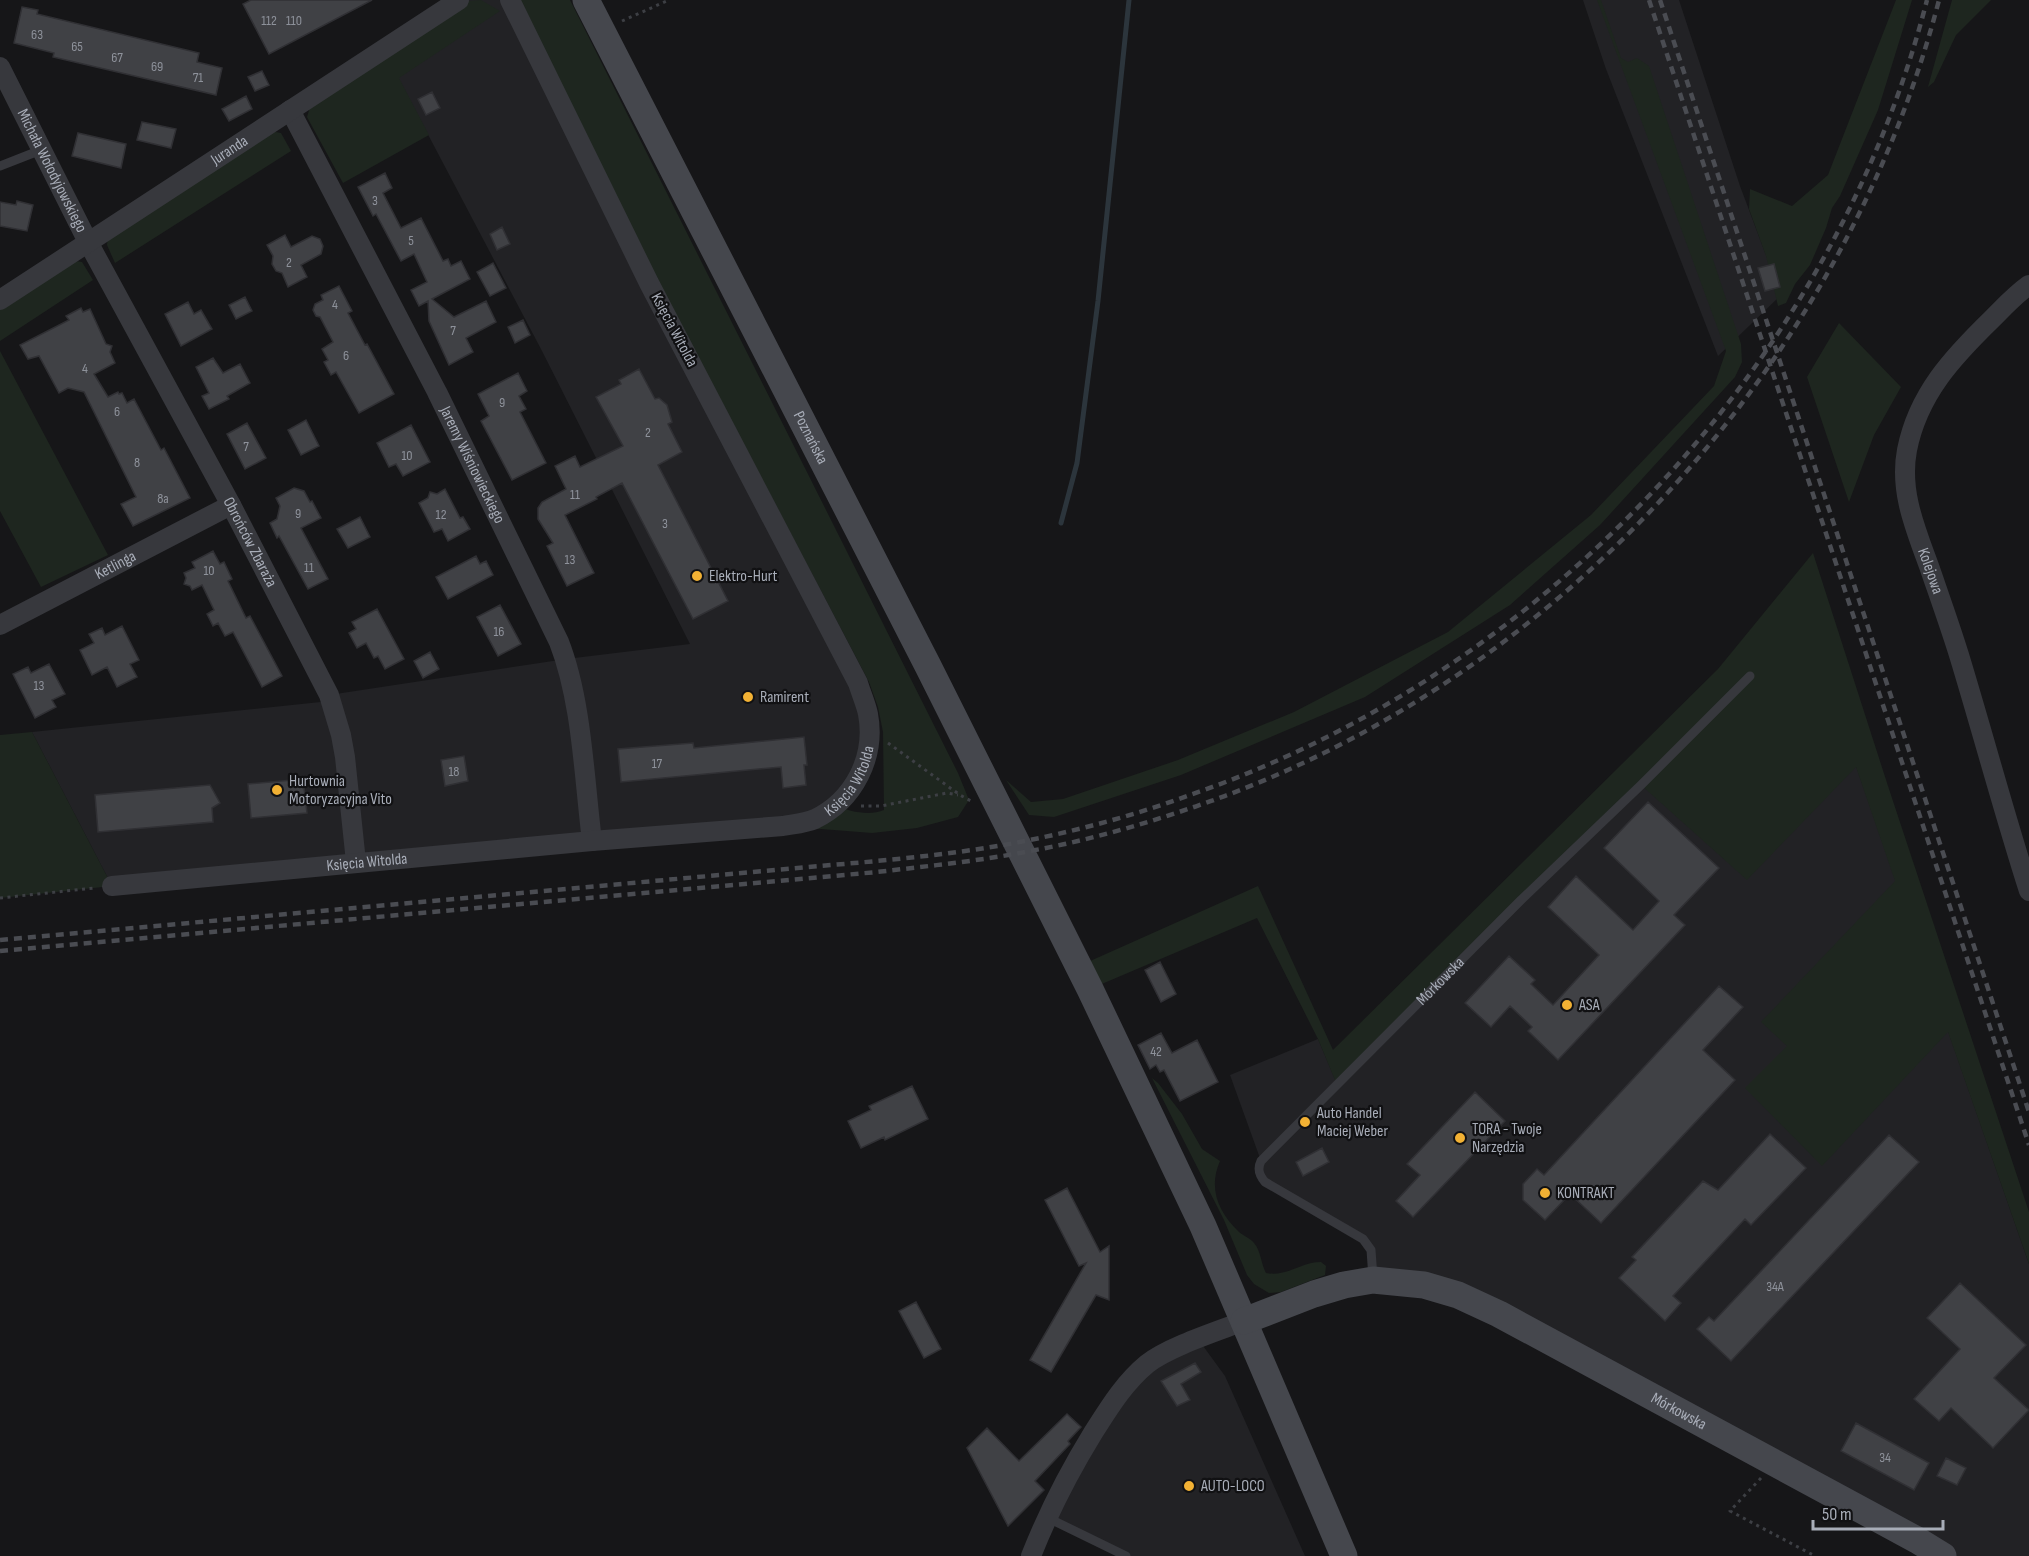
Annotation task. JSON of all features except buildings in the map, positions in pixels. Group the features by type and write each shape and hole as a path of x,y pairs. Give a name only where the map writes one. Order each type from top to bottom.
{"main road":[{"name":"Poznańska","path":"586,0 1004,817 1163,1141 1203,1226 1344,1556"},
{"name":"Mórkowska","path":"1244,1321 1314,1294 1344,1285 1373,1280 1424,1285 1458,1295 1499,1314 1943,1556"}],"street":[{"name":"Juranda","path":"0,300 459,0"},
{"name":"Księcia Witolda","path":"112,886 356,862 783,826 814,819 841,802 860,776 870,746 868,714 858,683 649,283 510,0"},
{"name":"Michała Wołodyjowskiego","path":"0,67 88,242"},
{"name":"Jaremy Wiśniowieckiego","path":"290,110 437,392 559,642 566,659 576,705 592,841"},
{"name":"Obrońców Zbaraża","path":"88,242 231,506 329,695 345,758 356,862"},
{"name":"Kolejowa","path":"2029,285 2010,299 1963,346 1944,370 1923,402 1912,428 1906,452 1905,473 1907,504 1952,631 2009,831 2029,891"},
{"name":"Ketlinga","path":"0,625 231,506"},
{"path":"1031,1556 1046,1517 1082,1451 1126,1384 1149,1362 1244,1321"}],"lane":[{"path":"0,166 41,150"},
{"name":"Mórkowska","path":"1373,1280 1371,1250 1363,1239 1265,1182 1258,1170 1261,1161 1521,900 1750,676"},
{"path":"1046,1517 1126,1556"}],"path":[{"path":"602,31 669,0"},
{"path":"869,730 960,795 1004,817"},
{"path":"833,807 881,806 947,793 960,795"},
{"path":"0,898 112,886"},
{"path":"1774,1463 1730,1512 1815,1556"}],"shaded area":[{"path":"459,0 510,0 868,714 860,776 814,819 112,886 32,732 330,701 329,695 566,659 690,644 542,351 383,49"},
{"path":"481,0 500,11 399,78 429,135 343,183 307,117 314,94 456,2"},
{"path":"517,0 570,0 958,773 969,800 958,817 917,828 872,833 783,826 836,805 860,812 872,813 884,810 883,732 878,707 869,682 660,285"},
{"path":"1583,0 1679,0 1740,186 1781,295 1718,356 1606,69"},
{"path":"1597,0 1601,0 1621,58 1628,62 1637,58 1649,66 1741,344 1742,362 1735,377 1600,525 1510,605 1365,697 1181,775 1054,817 1029,815 1006,780 1031,802 1063,799 1178,760 1294,712 1448,632 1591,515 1714,386 1726,351"},
{"path":"1896,0 1912,0 1878,110 1840,196 1832,208 1810,265 1795,284 1786,303 1778,306 1766,256 1749,209 1750,189 1792,206 1828,175"},
{"path":"1952,0 1991,0 1956,35 1934,82 1928,87"},
{"path":"260,129 281,133 291,151 115,263 107,245 109,229"},
{"path":"62,259 82,262 93,280 0,341 0,300"},
{"path":"1839,323 1901,387 1874,435 1849,502 1807,377"},
{"path":"0,351 108,555 41,587 0,511"},
{"path":"1813,553 2029,1212 2029,1264 1948,1032 1822,1166 1745,1088 1787,1046 1761,1022 1895,881 1856,767 1747,880 1641,785 1337,1085 1318,1039 1257,918 1090,989 1079,966 1258,886 1333,1050 1718,669"},
{"path":"32,732 112,886 0,898 0,735"},
{"path":"1856,766 2029,1264 2029,1556 1944,1556 1499,1314 1373,1280 1373,1261 1363,1239 1265,1182 1261,1161 1230,1075 1318,1039 1337,1084 1641,785"},
{"path":"1152,1078 1182,1114 1202,1149 1220,1161 1215,1181 1217,1199 1225,1216 1256,1246 1266,1273 1281,1273 1321,1262 1326,1266 1325,1275 1281,1292 1269,1293 1254,1284 1247,1275 1224,1220"},
{"path":"1198,1339 1225,1376 1305,1556 1126,1556 1046,1517 1126,1384"}],"waterway":[{"path":"1061,523 1077,463 1098,301 1129,0"}],"railway":[{"path":"1649,0 2029,1145"},
{"path":"1660,0 2029,1112"},
{"path":"0,940 873,861 978,849 1070,831 1151,808 1190,795 1319,741 1441,670 1554,586 1656,488 1746,379 1822,260 1883,133 1927,0"},
{"path":"0,951 877,872 992,858 1072,842 1154,820 1194,807 1325,752 1448,681 1562,595 1666,495 1756,384 1833,263 1894,135 1939,0"}],"place":[{"name":"Elektro-Hurt","path":"697,576"},
{"name":"Ramirent","path":"748,697"},
{"name":"Hurtownia Motoryzacyjna Vito","path":"277,790"},
{"name":"ASA","path":"1567,1005"},
{"name":"Auto Handel Maciej Weber","path":"1305,1122"},
{"name":"TORA - Twoje Narzędzia","path":"1460,1138"},
{"name":"KONTRAKT","path":"1545,1193"},
{"name":"AUTO-LOCO","path":"1189,1486"}]}
